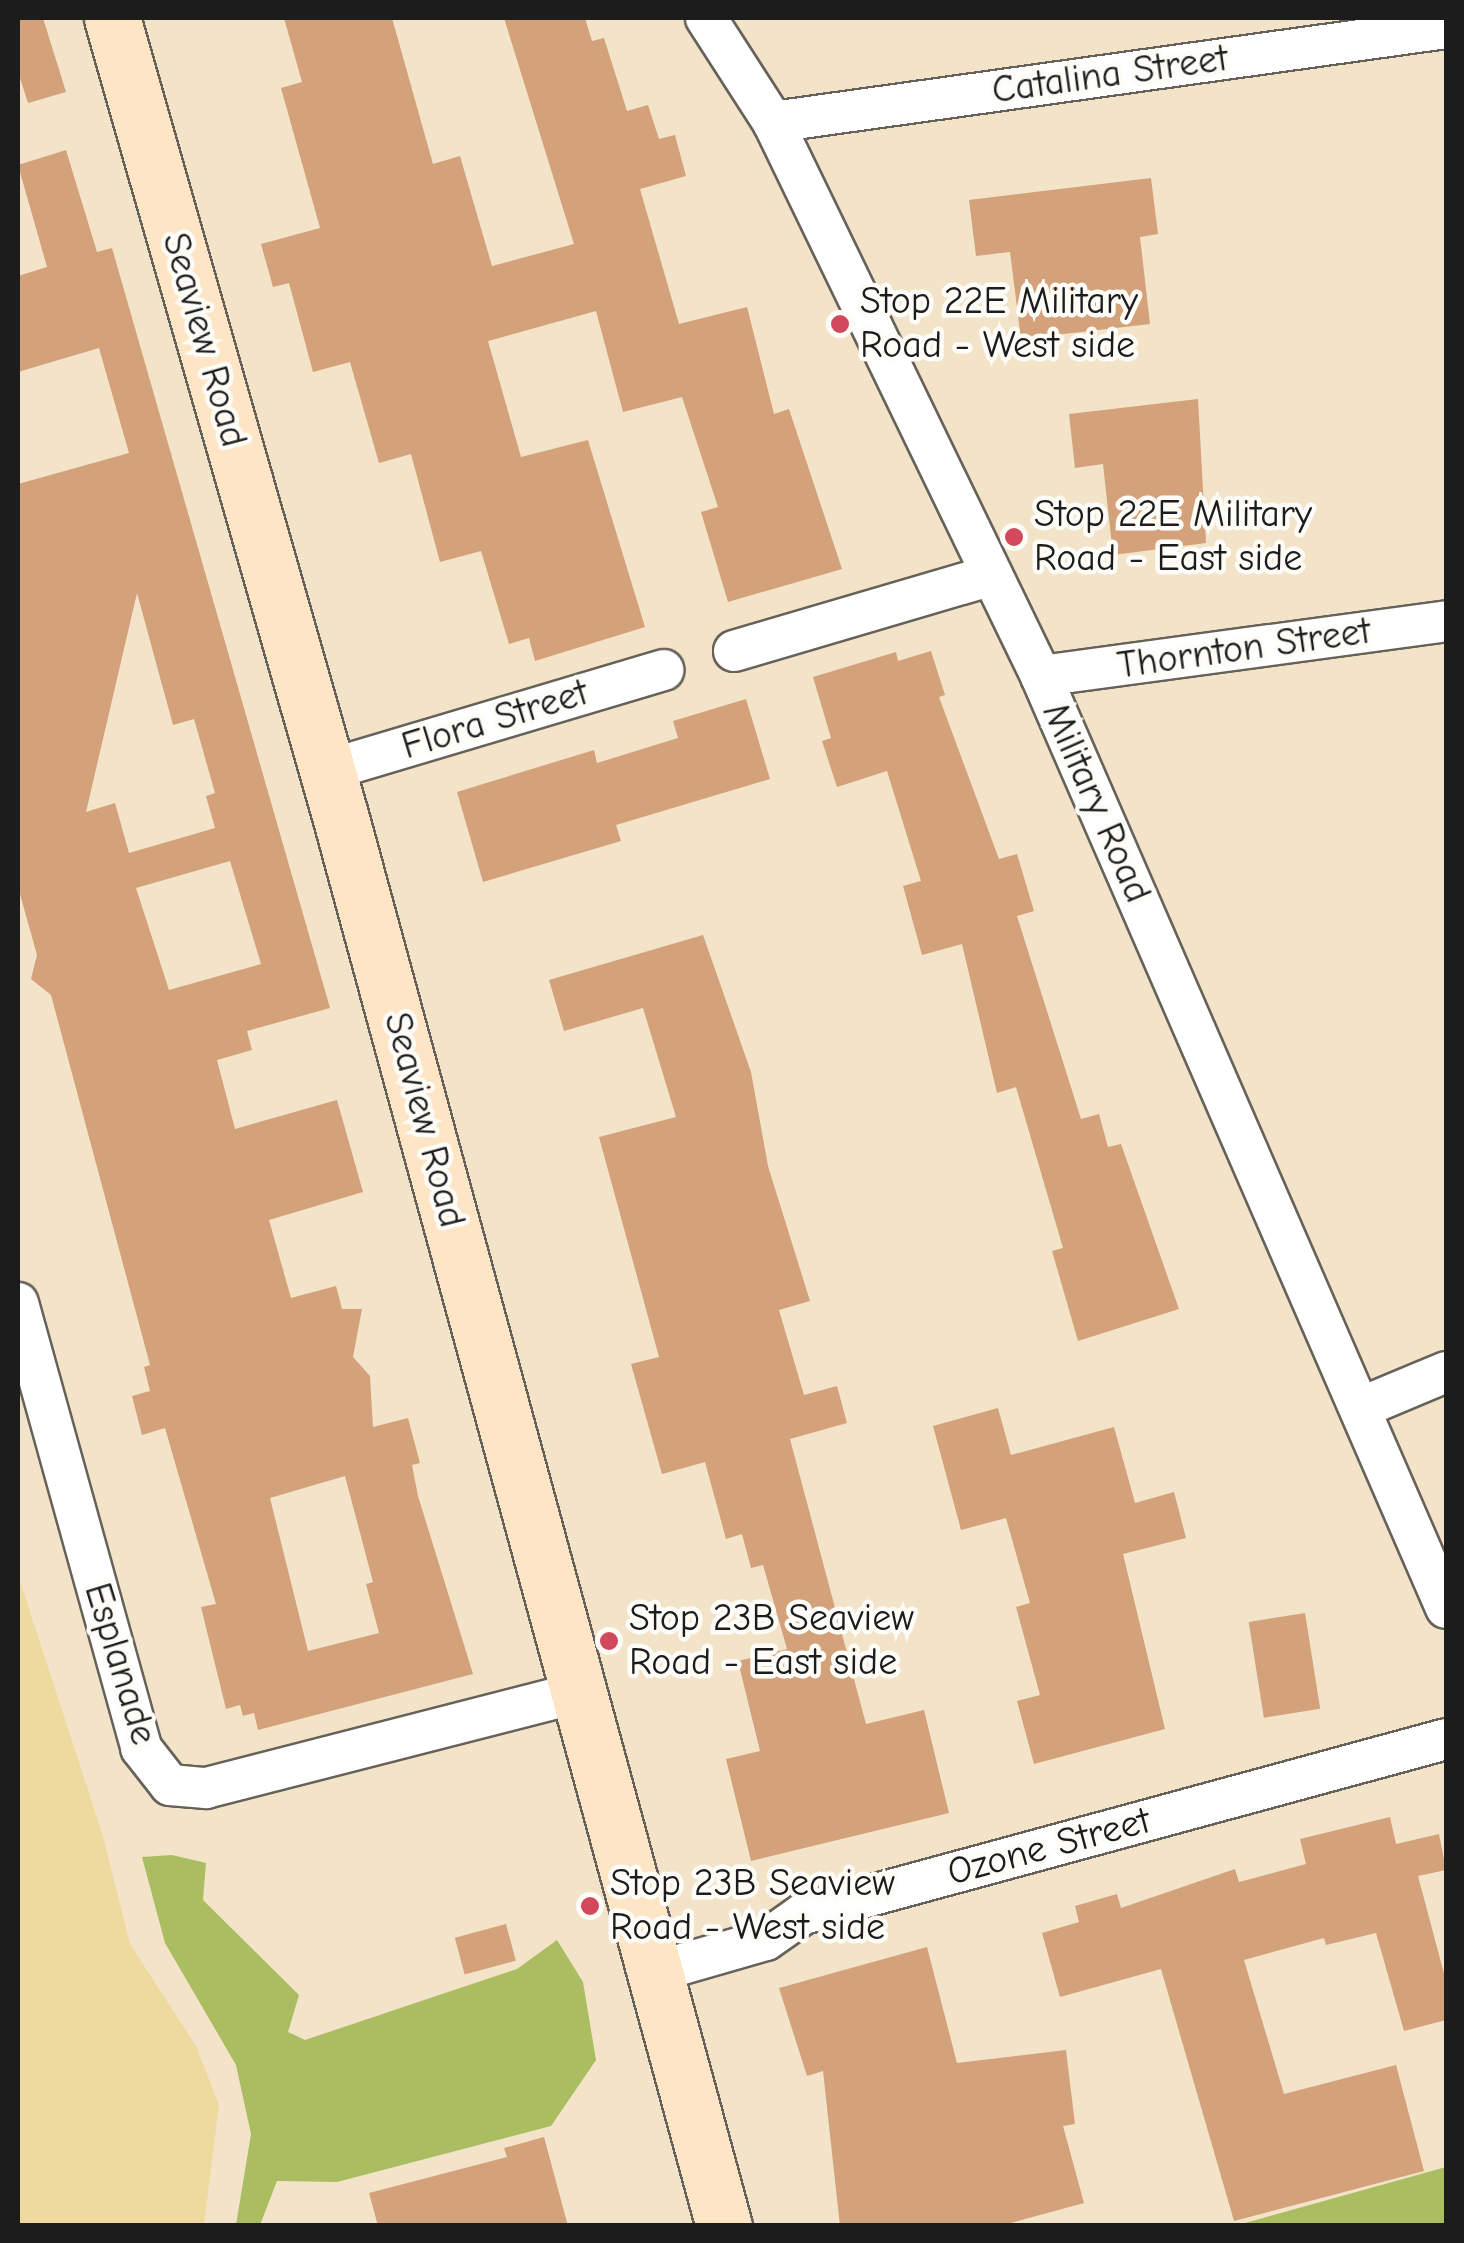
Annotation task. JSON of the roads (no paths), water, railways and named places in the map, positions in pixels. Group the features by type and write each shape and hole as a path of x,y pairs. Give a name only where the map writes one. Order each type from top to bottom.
{"main road":[{"name":"Seaview Road","path":"112,18 328,770 724,2226"}],"street":[{"name":"Military Road","path":"706,18 773,122 1041,676 1446,1608"},
{"name":"Catalina Street","path":"773,122 1446,28"},
{"path":"734,651 986,576 986,568"},
{"name":"Thornton Street","path":"1041,676 1446,621"},
{"name":"Flora Street","path":"328,770 663,670"},
{"name":"Esplanade","path":"18,1303 141,1748 170,1785 206,1788 580,1692"},
{"path":"1360,1408 1446,1372"},
{"name":"Ozone Street","path":"658,1972 766,1940 803,1914 1446,1740"}],"place":[{"name":"Stop 22E Military Road - West side","path":"840,324"},
{"name":"Stop 22E Military Road - East side","path":"1014,537"},
{"name":"Stop 23B Seaview Road - East side","path":"609,1641"},
{"name":"Stop 23B Seaview Road - West side","path":"590,1906"}]}
